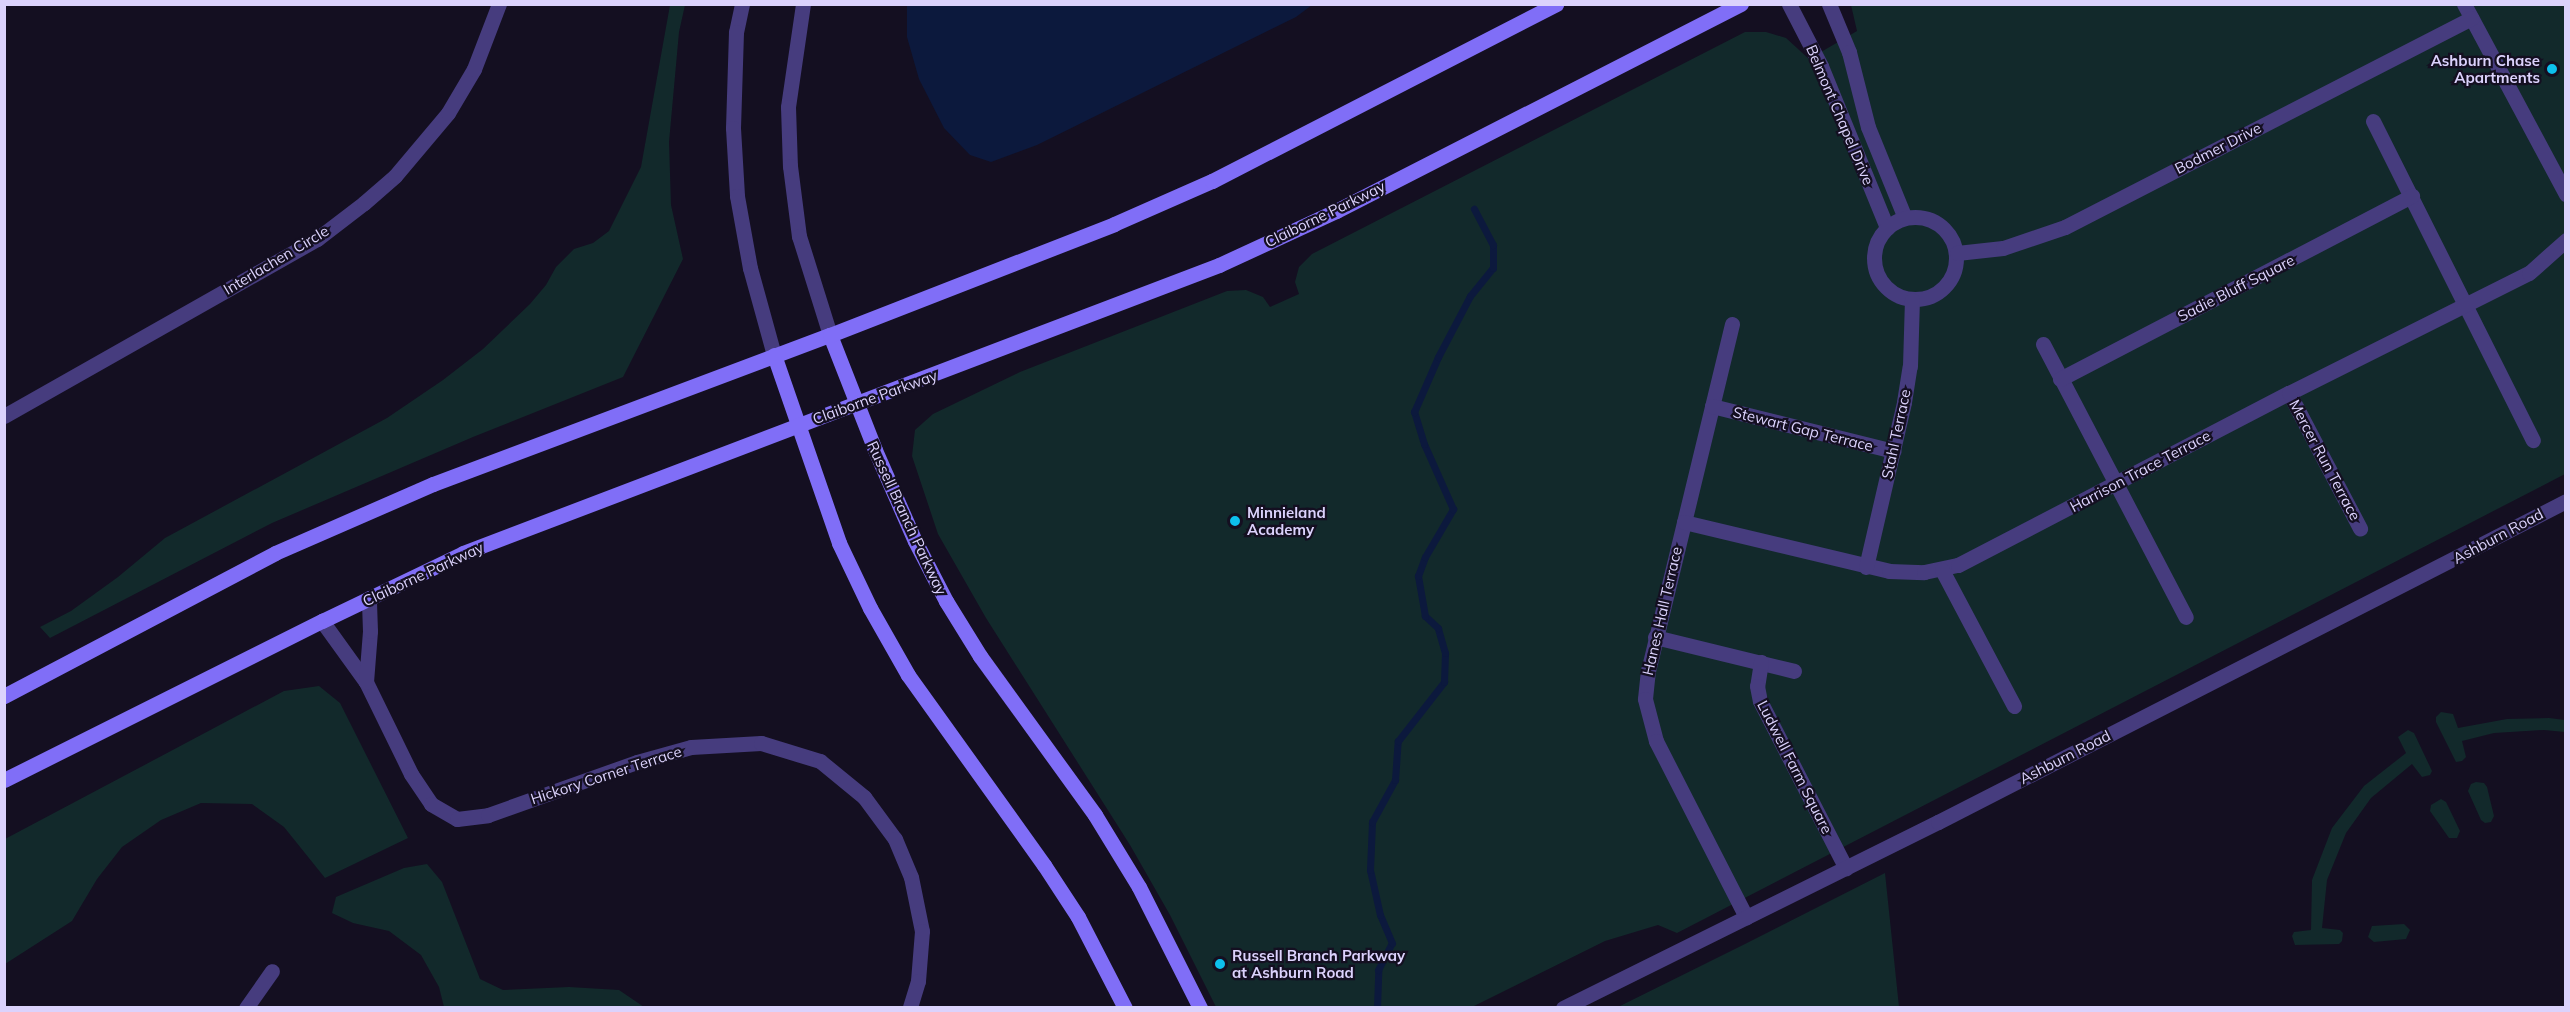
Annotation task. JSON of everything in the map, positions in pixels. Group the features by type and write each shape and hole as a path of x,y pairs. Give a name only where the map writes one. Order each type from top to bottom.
{"main road":[{"path":"4,696 265,559 433,484 830,335 1114,224 1212,181 1556,4"},
{"name":"Claiborne Parkway","path":"4,780 463,553 1219,265 1336,211 1741,4"},
{"name":"Russell Branch Parkway","path":"830,335 856,405 915,541 946,601 980,656 1095,815 1139,886 1200,1008"},
{"path":"774,356 839,543 870,608 908,675 1056,882 1125,1008"}],"street":[{"name":"Interlachen Circle","path":"4,416 317,239 364,203 395,176 448,113 474,69 500,4"},
{"path":"742,4 736,32 733,128 737,196 750,268 774,356"},
{"name":"Russell Branch Parkway","path":"802,4 788,107 790,166 799,236 830,335"},
{"name":"Belmont Chapel Drive","path":"1789,4 1821,66 1887,228"},
{"name":"Belmont Chapel Drive","path":"1829,4 1849,52 1868,127 1905,218"},
{"path":"2468,11 2565,194"},
{"name":"Bodmer Drive","path":"1957,253 2003,248 2065,227 2468,11"},
{"path":"2373,121 2533,440"},
{"name":"Sadie Bluff Square","path":"2060,379 2412,196"},
{"path":"1905,218 1925,218 1934,221 1949,234 1957,253 1955,273 1944,289 1926,299 1912,300 1889,290 1877,274 1874,264 1876,244 1887,228 1905,218"},
{"name":"Harrison Trace Terrace","path":"1684,522 1866,567 1909,572 1942,570 1973,559 2289,393 2529,273 2565,240"},
{"name":"Stahl Terrace","path":"1866,567 1894,451 1910,366 1912,300"},
{"name":"Hanes Hall Terrace","path":"1732,324 1655,637 1645,685 1645,699 1650,728 1746,917"},
{"path":"2043,344 2186,617"},
{"name":"Mercer Run Terrace","path":"2289,393 2360,528"},
{"name":"Stewart Gap Terrace","path":"1712,406 1894,451"},
{"name":"Ashburn Road","path":"1563,1008 1846,868 2565,501"},
{"path":"1942,570 2014,706"},
{"path":"366,682 370,631 369,598"},
{"name":"Hickory Corner Terrace","path":"322,621 366,682 411,774 431,804 457,819 488,815 637,762 691,747 761,743 820,761 864,797 895,839 911,877 922,931 918,981 910,1008"},
{"path":"1655,637 1794,671"},
{"name":"Ludwell Farm Square","path":"1761,662 1757,686 1760,700 1846,868"},
{"path":"246,1008 272,971"}],"green space":[{"path":"670,5 685,5 679,32 669,142 671,205 683,259 623,377 473,437 272,523 50,638 40,627 71,611 118,577 165,538 387,418 443,380 483,349 530,304 546,285 556,267 574,249 593,243 609,231 641,167"},
{"path":"1851,5 2565,5 2565,474 1677,933 1658,925 1605,941 1472,1007 1216,1007 1170,915 1130,845 986,618 938,534 912,456 915,430 933,414 1020,372 1227,291 1246,290 1263,297 1270,307 1299,294 1295,282 1299,267 1312,254 1745,32 1766,32 1786,38 1809,59 1857,31"},
{"path":"319,686 340,703 408,838 325,878 284,827 252,804 201,803 161,820 122,847 97,879 72,921 5,964 5,839 284,691"},
{"path":"2441,712 2453,714 2458,728 2507,719 2549,718 2565,720 2565,732 2544,730 2494,733 2462,741 2466,757 2456,762 2436,722 2436,717"},
{"path":"2408,730 2414,733 2432,771 2430,775 2422,777 2412,764 2371,798 2346,833 2327,880 2322,928 2340,930 2343,933 2342,941 2339,944 2295,945 2292,936 2294,932 2311,930 2312,880 2332,828 2364,786 2406,753 2398,737"},
{"path":"2484,783 2487,787 2494,816 2491,822 2485,823 2481,820 2468,791 2471,784"},
{"path":"2441,799 2446,802 2460,831 2457,838 2449,838 2430,811 2431,805"},
{"path":"427,864 442,882 480,979 503,990 569,987 619,990 644,1007 444,1007 439,987 421,955 389,931 353,923 332,913 336,897 404,868"},
{"path":"1885,873 1899,1007 1618,1007 1745,944"},
{"path":"2404,924 2410,930 2406,939 2374,942 2368,937 2372,926"}],"water":[{"path":"907,4 1312,5 1296,17 1037,145 991,162 970,155 944,128 919,79 907,37"}],"waterway":[{"path":"1377,1008 1378,970 1392,943 1380,915 1370,870 1372,822 1395,780 1398,741 1444,682 1445,653 1438,628 1425,616 1418,576 1425,557 1453,509 1424,444 1414,412 1438,357 1470,296 1493,268 1493,245 1474,209"}],"place":[{"name":"Ashburn Chase Apartments","path":"2552,69"},
{"name":"Minnieland Academy","path":"1235,521"},
{"name":"Russell Branch Parkway at Ashburn Road","path":"1220,964"}]}
